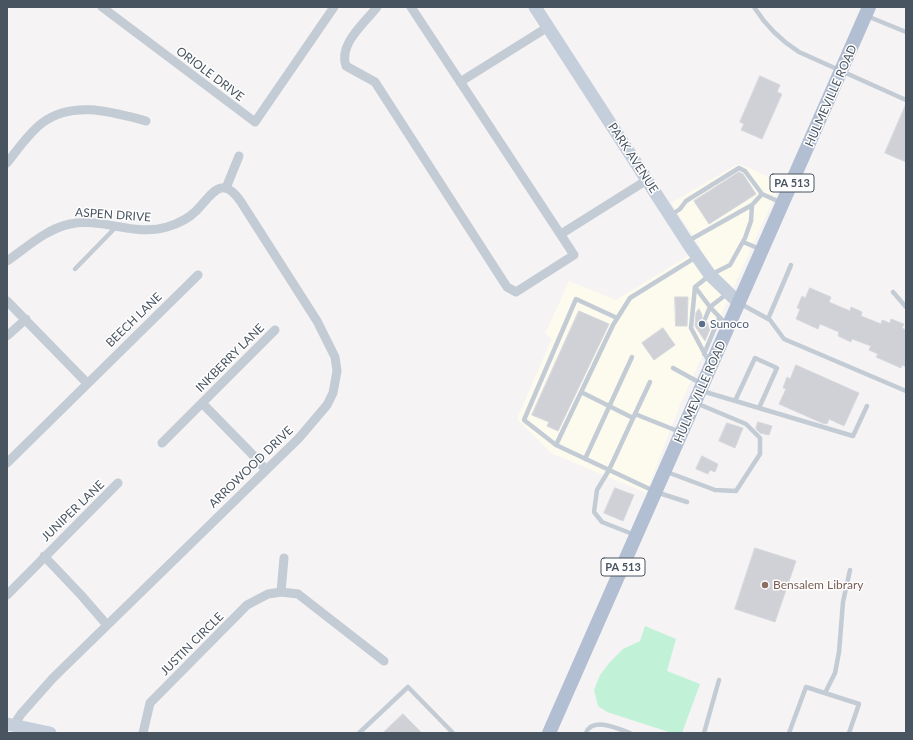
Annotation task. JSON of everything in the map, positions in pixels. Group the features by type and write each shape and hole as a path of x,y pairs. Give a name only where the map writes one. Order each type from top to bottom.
{"main road":[{"name":"HULMEVILLE ROAD","path":"549,733 700,392 711,366 724,322 739,303 868,11"}],"street":[{"name":"ORIOLE DRIVE","path":"102,7 255,122 334,7"},
{"path":"377,7 347,45 344,58 346,66 375,82 507,287 516,292 574,254 411,7"},
{"name":"PARK AVENUE","path":"535,7 687,242 710,275 739,303"},
{"path":"460,82 548,27"},
{"path":"7,163 30,134 42,123 64,112 92,109 146,121"},
{"path":"226,188 239,156"},
{"path":"561,234 647,180"},
{"name":"ASPEN DRIVE","path":"7,261 46,233 69,224 78,223 151,230 177,224 194,212 212,192 217,189 226,188"},
{"name":"ARROWOOD DRIVE","path":"11,725 53,678 298,438 327,404 336,385 335,357 317,321 235,193 226,188"},
{"name":"BEECH LANE","path":"7,463 198,275"},
{"path":"7,300 87,383"},
{"path":"7,336 26,319"},
{"name":"INKBERRY LANE","path":"162,443 275,330"},
{"name":"INKBERRY LANE","path":"202,403 251,452 265,469"},
{"name":"JUNIPER LANE","path":"7,594 118,483"},
{"name":"JUNIPER LANE","path":"44,556 107,625"},
{"path":"281,592 284,558"},
{"name":"JUSTIN CIRCLE","path":"143,733 150,703 247,605 268,594 281,592 298,594 384,661"},
{"path":"11,725 50,733"}],"lane":[{"path":"754,7 770,30 783,42 799,52 906,100"},
{"path":"868,11 906,32"},
{"path":"670,216 680,209 686,201 739,168 745,171 762,194 783,204"},
{"path":"687,242 752,205 762,194"},
{"path":"711,366 691,328 695,287 710,275 730,264 743,242 751,221 752,205"},
{"path":"75,269 116,227"},
{"path":"743,242 762,251"},
{"path":"556,445 617,318 630,298 697,256"},
{"path":"768,319 791,265"},
{"path":"695,287 710,307 724,322 704,354"},
{"path":"893,292 906,307"},
{"path":"705,319 710,307 728,293"},
{"path":"617,318 576,299 524,420 556,445 656,492 687,502"},
{"path":"739,303 768,319 784,339 906,392"},
{"path":"696,338 699,331"},
{"path":"585,459 632,357"},
{"path":"736,401 755,358 778,368 759,408"},
{"path":"665,471 715,490 736,491 760,454 760,438 746,424 700,392 673,368"},
{"path":"636,536 602,522 594,512 597,490 610,470 650,382"},
{"path":"582,392 609,406 682,433"},
{"path":"700,392 736,401 853,436 867,406"},
{"path":"825,693 835,673 839,652 843,602 850,570"},
{"path":"704,733 719,680"},
{"path":"789,733 806,686 859,704 848,733"},
{"path":"359,733 408,687 453,733"},
{"path":"586,733 591,726 598,725 630,733"}],"shaded area":[{"path":"736,165 745,166 781,183 680,405 646,493 551,453 517,419 552,338 545,334 569,281 616,300 701,248 671,203"}],"green space":[{"path":"645,626 676,639 667,671 700,684 682,733 672,733 607,712 598,706 594,690 600,675 623,649 640,641"}],"building":[{"path":"760,76 780,85 777,92 782,94 762,139 741,130 744,124 740,122"},
{"path":"906,104 906,162 885,153"},
{"path":"739,172 743,174 756,194 709,224 694,201"},
{"path":"810,288 831,297 829,302 850,311 851,307 862,312 861,316 881,324 882,320 890,323 891,319 904,324 902,328 906,330 906,367 902,365 901,368 876,357 878,354 869,350 871,346 852,339 851,342 838,336 839,332 820,324 818,329 796,319 800,309 797,308 802,296 805,298"},
{"path":"675,297 688,297 687,326 676,326"},
{"path":"699,309 702,315 702,321 707,322 710,329 705,341 695,326 696,313"},
{"path":"579,311 609,324 558,431 547,426 549,422 532,415"},
{"path":"663,328 675,345 654,360 642,343"},
{"path":"796,365 859,393 844,426 829,419 827,424 822,423 779,404 786,389 783,388 787,377 790,379"},
{"path":"758,422 772,426 769,435 760,433 756,429"},
{"path":"727,423 743,428 735,448 719,441"},
{"path":"702,456 718,464 715,472 710,470 708,474 696,469"},
{"path":"615,488 634,495 623,521 604,513"},
{"name":"Bensalem Library","path":"755,548 796,561 775,622 735,609"},
{"path":"403,714 422,733 383,733"}],"place":[{"name":"Sunoco","path":"702,324"},
{"name":"Bensalem Library","path":"765,585"}]}
